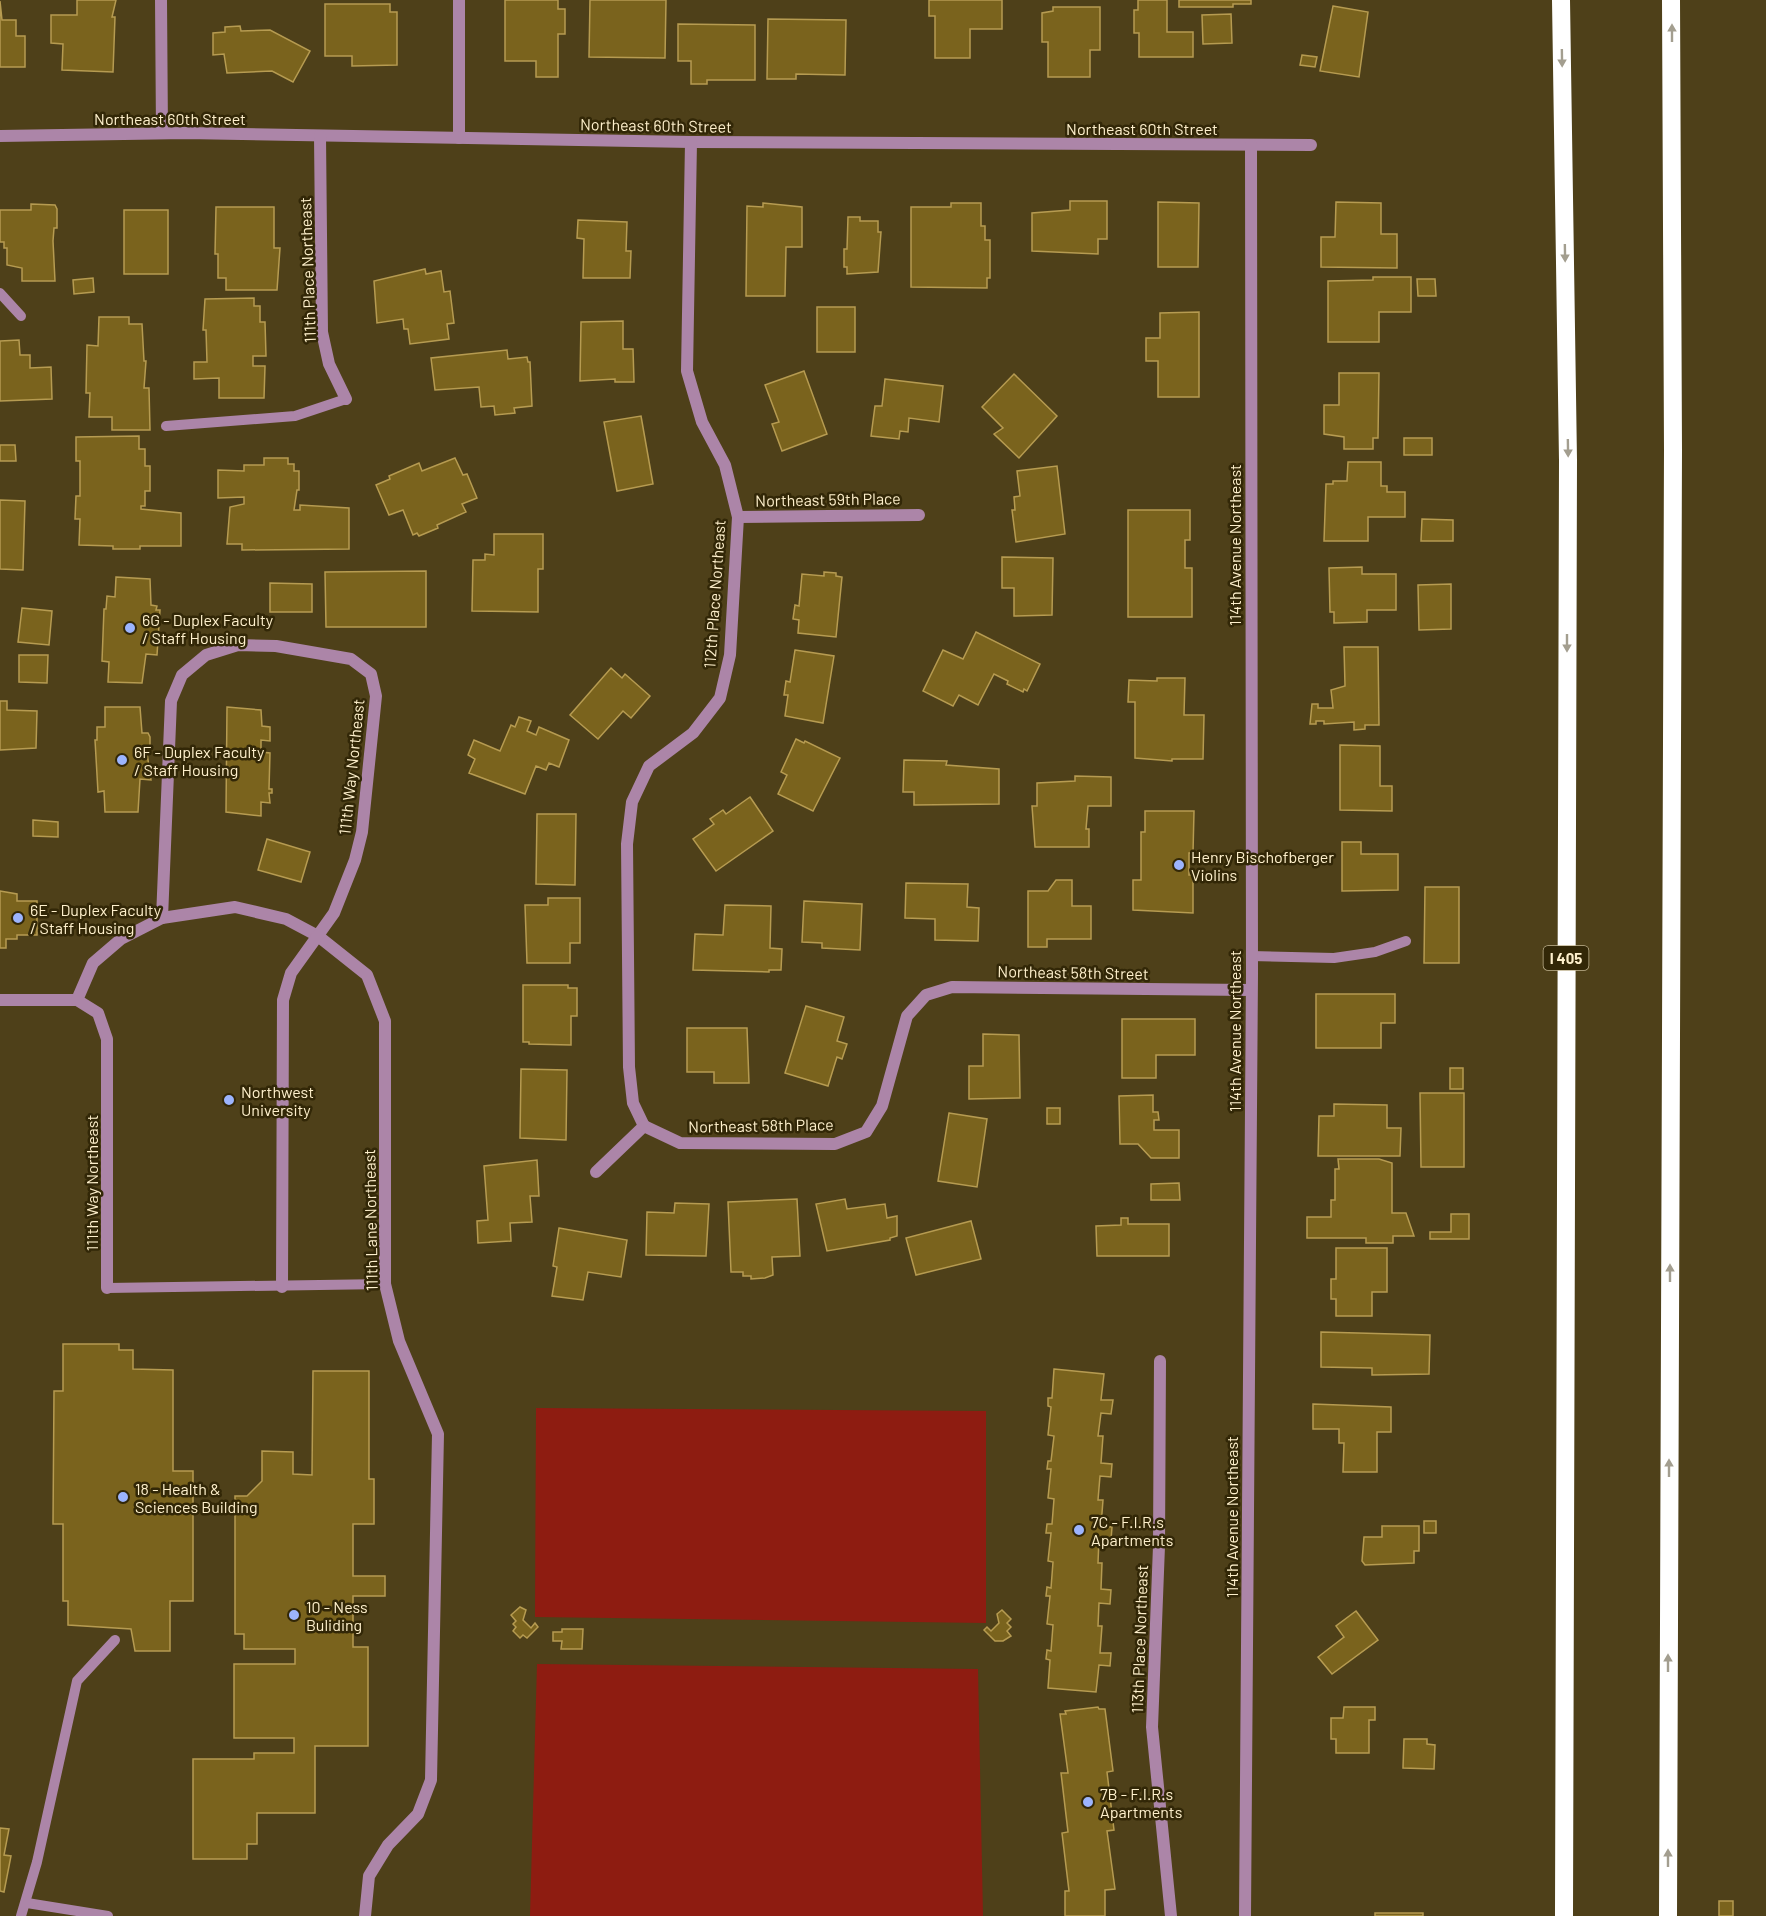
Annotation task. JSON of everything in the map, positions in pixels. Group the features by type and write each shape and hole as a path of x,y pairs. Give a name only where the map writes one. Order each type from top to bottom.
{"highway":[{"name":"I 405","path":"1561,0 1568,460 1564,1916"},
{"path":"1668,1916 1673,473 1671,0"}],"street":[{"path":"161,0 162,134"},
{"path":"459,0 459,138"},
{"name":"Northeast 60th Street","path":"0,136 162,134 691,142 1311,146"},
{"name":"111th Place Northeast","path":"320,136 322,332 328,364 346,399"},
{"name":"112th Place Northeast","path":"644,1126 633,1103 629,1067 627,844 632,802 649,766 693,733 720,698 730,654 738,517 725,465 702,422 687,371 691,142"},
{"name":"114th Avenue Northeast","path":"1245,1916 1251,956 1251,146"},
{"name":"Northeast 59th Place","path":"738,517 919,515"},
{"name":"111th Way Northeast","path":"162,918 171,701 182,675 206,654 238,645 276,646 351,659 371,674 376,696 362,832 355,860 334,913 291,973 283,1000 282,1287"},
{"name":"111th Lane Northeast","path":"162,918 235,908 286,919 318,936 367,975 385,1021 385,1284 399,1341 438,1434 431,1780 418,1814 388,1845 369,1876 365,1916"},
{"path":"0,999 77,1000 93,963 121,939 162,918"},
{"name":"Northeast 58th Street","path":"907,1016 926,996 952,987 1250,990"},
{"name":"111th Way Northeast","path":"77,1000 98,1013 107,1039 107,1288"},
{"name":"Northeast 58th Place","path":"644,1126 680,1143 835,1143 866,1131 882,1106 907,1016"},
{"path":"596,1172 644,1126"},
{"name":"113th Place Northeast","path":"1160,1361 1159,1546 1152,1727 1171,1916"}],"lane":[{"path":"0,293 21,316"},
{"path":"166,426 295,416 346,399"},
{"path":"1251,956 1334,958 1375,952 1406,941"},
{"path":"107,1288 385,1284"},
{"path":"21,1916 27,1903 77,1681 115,1640"},
{"path":"27,1903 108,1916"}],"shaded area":[{"path":"536,1408 986,1411 986,1623 535,1617"},
{"path":"537,1664 978,1669 983,1916 530,1916"}],"building":[{"path":"77,0 116,0 112,17 115,17 113,72 62,70 63,44 51,43 51,15 77,15"},
{"path":"505,0 558,0 558,9 565,9 565,34 558,34 558,77 536,77 536,61 505,61"},
{"path":"590,0 666,0 665,58 589,57"},
{"path":"929,0 1002,0 1002,29 970,29 970,58 935,58 935,16 929,16"},
{"path":"1138,0 1167,0 1167,32 1193,32 1193,57 1139,57 1139,33 1134,33 1134,10 1138,10"},
{"path":"1179,0 1251,0 1251,4 1233,4 1233,7 1179,7"},
{"path":"0,1 2,20 16,20 16,36 25,36 25,67 0,67"},
{"path":"325,4 390,4 390,12 397,12 397,65 352,66 352,56 325,56"},
{"path":"1333,6 1368,12 1359,77 1320,71"},
{"path":"1053,7 1100,7 1100,50 1090,50 1090,77 1048,77 1048,42 1042,42 1042,13 1053,11"},
{"path":"1231,14 1232,43 1203,44 1202,15"},
{"path":"768,19 846,20 845,75 796,74 796,79 767,79"},
{"path":"678,24 755,25 755,80 707,80 707,84 691,84 691,61 678,61"},
{"path":"240,26 241,31 270,30 310,51 293,82 272,71 227,73 224,54 213,55 213,33 225,32 225,27"},
{"path":"1302,55 1317,57 1315,67 1300,65"},
{"path":"1070,201 1107,201 1107,239 1098,239 1098,254 1032,251 1032,213 1070,210"},
{"path":"1158,202 1199,203 1198,267 1158,267"},
{"path":"1336,202 1381,203 1381,234 1397,234 1397,268 1321,267 1321,237 1335,237"},
{"path":"763,203 802,207 802,247 786,247 785,296 746,296 747,206 763,207"},
{"path":"951,203 981,203 981,226 985,226 985,240 990,240 990,278 987,278 987,288 911,287 911,207 951,207"},
{"path":"31,204 55,205 57,209 57,228 54,228 53,241 55,281 22,281 22,268 7,265 7,248 4,248 4,242 0,242 0,210 31,210"},
{"path":"216,207 274,207 274,248 280,248 277,290 226,290 226,278 218,278 218,254 215,254"},
{"path":"124,210 168,210 168,274 124,274"},
{"path":"848,217 860,217 860,221 878,221 878,232 881,232 878,272 847,274 847,267 844,267 844,249 847,249"},
{"path":"578,220 627,222 626,251 631,251 630,278 583,278 584,239 577,238"},
{"path":"425,269 426,274 441,271 444,292 450,291 454,323 447,324 449,339 410,344 408,329 404,329 403,319 377,323 374,281"},
{"path":"1373,277 1411,277 1411,312 1379,312 1379,342 1328,342 1328,281 1373,280"},
{"path":"93,278 94,292 74,294 73,280"},
{"path":"1417,279 1435,279 1436,296 1418,296"},
{"path":"254,298 254,306 260,306 260,322 265,322 266,356 253,356 253,366 265,366 264,398 219,398 219,378 194,379 194,362 207,362 206,330 203,330 205,299"},
{"path":"817,307 855,307 855,352 817,352"},
{"path":"1199,312 1199,397 1158,397 1158,361 1146,361 1146,338 1160,338 1160,313"},
{"path":"99,317 129,317 129,324 142,324 144,361 146,361 144,388 149,388 150,430 112,430 112,417 89,417 90,393 86,393 87,345 98,346"},
{"path":"623,321 623,349 633,349 634,382 615,382 615,379 580,381 581,322"},
{"path":"19,340 20,355 30,355 30,368 51,367 52,399 0,401 0,341"},
{"path":"507,350 508,359 527,357 530,362 532,406 514,408 515,413 495,415 494,406 481,407 479,387 435,390 431,358"},
{"path":"804,371 827,434 782,451 772,424 779,422 765,385"},
{"path":"1339,373 1379,373 1378,438 1373,438 1373,449 1344,449 1344,437 1324,434 1324,405 1339,405"},
{"path":"1014,374 1057,416 1019,458 994,434 1003,428 982,407"},
{"path":"885,379 943,386 939,422 909,418 908,432 900,431 899,439 871,436 875,406 882,406"},
{"path":"641,416 653,484 617,491 604,422"},
{"path":"139,436 139,449 145,449 145,466 150,466 150,491 145,491 145,506 141,506 141,509 181,513 181,546 140,546 140,549 113,549 113,546 79,545 80,519 75,519 76,496 80,496 80,461 76,461 76,437"},
{"path":"1404,438 1432,438 1432,455 1404,455"},
{"path":"0,445 15,445 16,461 0,461"},
{"path":"264,458 288,458 288,464 294,464 294,471 299,471 299,490 297,490 294,510 300,510 300,505 349,508 349,549 242,550 242,544 227,544 230,507 244,504 244,497 218,498 218,470 244,471 244,465 264,465"},
{"path":"455,458 463,475 467,474 477,498 462,504 466,512 437,525 438,528 419,536 417,533 413,535 403,510 389,515 376,485 390,479 389,476 419,463 422,471"},
{"path":"1348,462 1381,462 1381,486 1387,486 1387,492 1405,492 1405,517 1368,517 1368,541 1324,541 1326,484 1333,484 1333,481 1347,481"},
{"path":"1057,466 1065,534 1016,542 1012,510 1015,510 1014,497 1020,496 1017,471"},
{"path":"0,500 25,501 23,570 0,569"},
{"path":"1128,510 1190,510 1190,540 1185,540 1185,568 1192,568 1192,617 1128,617"},
{"path":"1422,519 1453,520 1453,541 1421,541"},
{"path":"494,534 543,534 543,569 538,569 538,612 472,611 473,560 485,560 485,554 494,555"},
{"path":"1002,557 1053,558 1052,615 1014,616 1014,588 1002,588"},
{"path":"1362,567 1362,574 1396,574 1396,610 1367,610 1367,622 1334,623 1334,612 1330,612 1329,568"},
{"path":"426,571 426,627 326,627 325,572"},
{"path":"824,572 836,573 836,576 842,577 836,637 798,633 799,620 793,619 795,605 799,606 802,574 824,576"},
{"name":"6G - Duplex Faculty / Staff Housing","path":"116,577 150,579 151,605 157,606 156,610 160,610 157,655 146,654 142,683 108,682 109,662 102,661 104,609 106,609 107,596 115,597"},
{"path":"270,583 312,584 312,612 270,612"},
{"path":"1451,584 1451,629 1419,630 1418,585"},
{"path":"22,608 52,611 49,645 18,642"},
{"path":"976,632 1040,664 1027,691 1024,689 1023,692 1007,684 1008,681 994,674 978,705 959,695 953,706 923,691 943,650 963,659"},
{"path":"1344,647 1378,647 1379,725 1365,725 1365,729 1354,730 1354,722 1324,724 1324,721 1316,721 1316,724 1310,724 1312,704 1318,704 1318,708 1333,708 1331,690 1345,686"},
{"path":"795,650 834,656 823,723 785,716 788,695 784,695 786,681 790,682"},
{"path":"19,655 48,655 47,683 19,682"},
{"path":"611,668 622,678 625,674 650,696 631,718 623,711 598,739 570,715"},
{"path":"1157,678 1185,678 1184,715 1204,715 1203,759 1172,759 1172,761 1135,758 1135,702 1128,702 1129,680 1157,681"},
{"path":"0,701 7,701 7,710 37,711 36,748 0,750"},
{"name":"6F - Duplex Faculty / Staff Housing","path":"105,707 140,707 142,733 148,733 150,737 150,753 147,753 151,780 140,779 138,812 105,812 104,791 98,792 95,740 97,740 97,727 105,727"},
{"path":"227,707 261,710 262,726 270,727 270,741 261,740 261,752 270,753 269,789 272,789 272,793 269,793 270,803 261,802 261,816 226,812"},
{"path":"519,717 531,721 527,731 536,735 539,727 569,740 559,767 549,763 546,770 536,766 525,794 469,773 475,759 468,755 474,740 500,751 511,725 515,727"},
{"path":"796,739 840,758 813,811 778,794 787,775 781,772"},
{"path":"1340,745 1380,746 1380,786 1392,786 1392,811 1340,810"},
{"path":"904,760 947,761 946,765 999,769 999,804 914,805 914,792 903,792"},
{"path":"1075,776 1111,777 1111,806 1088,806 1086,829 1089,829 1089,847 1035,847 1032,806 1037,806 1037,783 1075,781"},
{"path":"750,797 773,831 716,871 693,839 714,824 710,819 723,810 726,814"},
{"path":"1145,811 1194,811 1193,853 1189,853 1189,875 1193,875 1193,913 1133,910 1133,880 1141,880 1141,832 1145,832"},
{"path":"537,814 576,814 575,885 536,884"},
{"path":"33,820 58,822 58,837 33,836"},
{"path":"267,839 310,852 301,882 258,870"},
{"path":"1342,842 1361,842 1361,854 1398,854 1398,890 1342,891"},
{"path":"1056,880 1072,880 1072,906 1091,906 1091,939 1047,939 1047,947 1028,947 1028,891 1048,891"},
{"path":"906,883 968,884 967,907 979,908 978,941 935,940 935,919 905,918"},
{"path":"1425,887 1459,887 1459,963 1424,963"},
{"name":"6E - Duplex Faculty / Staff Housing","path":"0,891 17,894 17,901 37,901 37,935 17,935 17,939 6,939 6,948 0,948"},
{"path":"548,898 580,898 580,943 570,943 570,963 527,963 525,905 548,905"},
{"path":"804,901 862,904 860,950 822,948 822,943 802,942"},
{"path":"725,905 771,906 770,948 782,949 781,970 769,970 769,972 693,970 695,934 723,935"},
{"path":"523,985 568,985 568,988 577,988 577,1016 571,1016 571,1045 523,1042"},
{"path":"1316,994 1395,994 1395,1023 1381,1023 1381,1048 1316,1048"},
{"path":"806,1006 844,1017 837,1041 847,1044 842,1059 837,1057 828,1086 785,1073"},
{"path":"1122,1019 1195,1019 1195,1055 1156,1055 1156,1078 1122,1078"},
{"path":"687,1028 747,1028 749,1083 714,1083 714,1072 687,1072"},
{"path":"983,1034 1019,1035 1020,1098 969,1099 969,1066 983,1066"},
{"path":"1450,1068 1463,1068 1463,1089 1450,1089"},
{"path":"521,1069 567,1070 566,1140 520,1138"},
{"path":"1420,1093 1464,1093 1464,1167 1421,1167"},
{"path":"1153,1095 1153,1112 1158,1112 1159,1120 1154,1120 1154,1130 1179,1130 1179,1158 1151,1158 1138,1144 1120,1144 1119,1096"},
{"path":"1334,1104 1387,1105 1387,1128 1401,1128 1400,1156 1318,1156 1319,1116 1334,1116"},
{"path":"1047,1108 1060,1108 1060,1124 1047,1124"},
{"path":"949,1113 987,1119 977,1187 938,1181"},
{"path":"1338,1159 1379,1159 1392,1163 1392,1213 1406,1213 1414,1236 1393,1236 1393,1243 1366,1243 1366,1238 1307,1238 1307,1217 1331,1217 1331,1200 1335,1200 1335,1169 1339,1169"},
{"path":"537,1160 539,1196 530,1196 532,1222 510,1223 511,1241 478,1243 477,1221 488,1220 484,1166"},
{"path":"1179,1183 1180,1200 1151,1200 1151,1184"},
{"path":"797,1199 800,1256 772,1257 773,1275 765,1278 751,1279 751,1276 743,1276 743,1272 731,1272 728,1202"},
{"path":"845,1199 847,1209 885,1204 887,1218 897,1216 897,1236 890,1240 827,1251 816,1204"},
{"path":"675,1203 709,1204 706,1256 646,1255 647,1212 674,1213"},
{"path":"1451,1214 1469,1214 1469,1239 1430,1239 1430,1232 1451,1232"},
{"path":"1121,1218 1128,1218 1128,1224 1169,1224 1169,1256 1097,1256 1096,1226 1121,1225"},
{"path":"971,1221 981,1259 916,1275 906,1238"},
{"path":"559,1228 627,1240 621,1277 588,1272 583,1300 552,1296 557,1267 553,1266"},
{"path":"1336,1248 1387,1248 1387,1292 1372,1292 1372,1316 1336,1316 1336,1299 1331,1299 1331,1279 1336,1279"},
{"path":"1321,1332 1430,1335 1429,1374 1372,1375 1372,1368 1321,1367"},
{"name":"18 - Health & Sciences Building","path":"63,1344 119,1344 119,1350 133,1350 133,1369 173,1370 173,1471 193,1471 193,1601 170,1601 170,1651 135,1651 131,1629 68,1625 68,1601 63,1601 63,1524 53,1524 54,1391 63,1391"},
{"name":"7C - F.I.R.s Apartments","path":"1054,1369 1104,1374 1101,1400 1113,1400 1111,1414 1101,1413 1098,1436 1103,1436 1101,1463 1112,1464 1111,1477 1100,1476 1098,1500 1103,1500 1101,1526 1112,1527 1111,1540 1099,1539 1098,1563 1102,1563 1101,1589 1111,1590 1110,1604 1099,1603 1098,1626 1102,1626 1100,1653 1111,1653 1110,1666 1099,1665 1096,1692 1048,1688 1050,1660 1046,1659 1047,1650 1051,1651 1053,1625 1047,1624 1050,1596 1046,1596 1047,1587 1051,1588 1053,1562 1048,1561 1051,1533 1046,1533 1047,1524 1052,1524 1054,1499 1048,1498 1051,1469 1047,1469 1048,1461 1051,1461 1054,1436 1048,1435 1051,1407 1048,1406 1048,1398 1052,1398"},
{"name":"10 - Ness Buliding","path":"313,1371 369,1371 369,1479 374,1479 374,1524 353,1524 353,1576 385,1576 385,1596 353,1596 353,1647 368,1647 368,1746 315,1746 315,1813 257,1813 257,1844 247,1844 247,1859 193,1859 193,1759 254,1759 254,1753 294,1753 294,1738 234,1738 234,1664 295,1664 295,1649 244,1649 244,1634 235,1634 235,1496 247,1496 262,1481 262,1451 293,1452 293,1474 312,1475"},
{"path":"1313,1404 1391,1407 1391,1432 1377,1432 1377,1472 1343,1472 1344,1443 1339,1443 1339,1429 1313,1429"},
{"path":"1424,1521 1436,1521 1436,1533 1424,1533"},
{"path":"1382,1526 1419,1526 1419,1551 1414,1551 1414,1563 1365,1565 1362,1561 1364,1537 1382,1537"},
{"path":"520,1607 526,1610 523,1620 531,1628 535,1623 538,1627 527,1638 523,1635 520,1638 513,1631 516,1627 513,1624 516,1621 511,1615"},
{"path":"1002,1610 1011,1619 1007,1623 1011,1627 1007,1631 1011,1636 1003,1641 995,1641 984,1630 987,1627 991,1631 999,1623 997,1614"},
{"path":"1356,1611 1378,1640 1332,1674 1318,1657 1344,1637 1336,1626"},
{"path":"562,1629 583,1629 582,1649 561,1649 562,1641 553,1641 553,1632 562,1632"},
{"name":"7B - F.I.R.s Apartments","path":"1098,1707 1105,1709 1113,1771 1107,1772 1114,1830 1107,1831 1115,1889 1105,1890 1105,1916 1065,1916 1065,1891 1069,1891 1062,1833 1068,1832 1061,1773 1068,1773 1060,1714 1066,1714 1065,1711"},
{"path":"1344,1707 1375,1707 1375,1720 1369,1720 1369,1753 1336,1753 1336,1739 1331,1739 1331,1718 1343,1718"},
{"path":"1404,1739 1427,1739 1427,1744 1435,1745 1434,1769 1403,1768"},
{"path":"0,1828 9,1829 4,1855 11,1856 4,1892 0,1891"},
{"path":"1719,1901 1733,1901 1733,1916 1719,1916"},
{"path":"1375,1913 1423,1913 1423,1916 1375,1916"}],"place":[{"name":"6G - Duplex Faculty / Staff Housing","path":"130,628"},
{"name":"6F - Duplex Faculty / Staff Housing","path":"122,760"},
{"name":"Henry Bischofberger Violins","path":"1179,865"},
{"name":"6E - Duplex Faculty / Staff Housing","path":"18,918"},
{"name":"Northwest University","path":"229,1100"},
{"name":"18 - Health & Sciences Building","path":"123,1497"},
{"name":"7C - F.I.R.s Apartments","path":"1079,1530"},
{"name":"10 - Ness Buliding","path":"294,1615"},
{"name":"7B - F.I.R.s Apartments","path":"1088,1802"}]}
